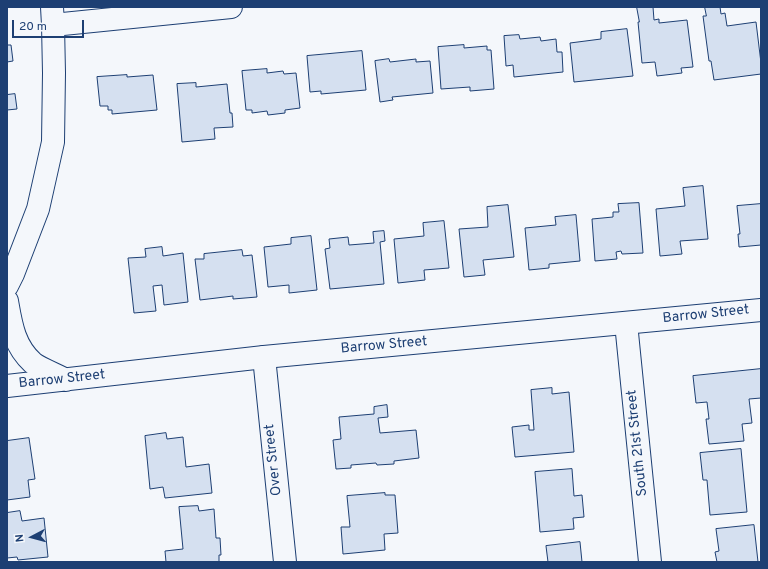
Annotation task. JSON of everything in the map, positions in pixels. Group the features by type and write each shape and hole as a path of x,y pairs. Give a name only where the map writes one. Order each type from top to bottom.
{"street":[{"path":"7,286 38,209 53,142 54,72 52,16 231,7"},
{"path":"7,301 14,337 23,352 34,364 66,380"},
{"name":"Barrow Street","path":"7,386 264,357 761,310"},
{"name":"South 21st Street","path":"626,323 650,562"},
{"name":"Over Street","path":"264,357 285,562"}],"building":[{"path":"637,7 653,7 654,20 659,19 659,23 687,20 693,67 681,68 682,73 657,76 655,62 642,63"},
{"path":"705,7 720,7 721,14 725,13 727,26 756,22 761,74 714,80 711,61 709,61 703,16 706,16"},
{"path":"627,29 633,76 574,82 570,43 601,39 601,32"},
{"path":"519,35 520,39 540,37 541,41 556,39 557,52 562,52 563,72 514,77 513,65 506,66 504,36"},
{"path":"7,45 11,45 13,61 7,62"},
{"path":"464,45 464,48 487,46 487,50 491,50 494,89 470,91 470,87 441,89 438,47"},
{"path":"362,51 366,90 321,94 321,91 310,92 307,56"},
{"path":"389,59 390,62 416,59 416,62 430,61 433,93 392,97 393,100 380,102 375,61"},
{"path":"267,69 267,73 283,71 284,74 296,73 300,108 285,110 285,113 268,115 267,111 252,113 252,110 246,110 242,71"},
{"path":"127,75 127,77 153,75 157,110 112,114 112,110 108,110 108,106 100,106 97,77"},
{"path":"196,83 196,87 227,84 233,127 214,128 215,139 182,142 177,84"},
{"path":"15,94 17,109 7,110 7,95"},
{"path":"703,186 708,239 680,241 682,254 660,256 656,209 685,206 683,188"},
{"path":"639,203 643,253 622,254 621,251 616,252 617,259 595,261 592,219 613,217 613,212 619,212 618,204"},
{"path":"761,204 761,245 739,247 738,234 740,234 737,206"},
{"path":"508,205 514,257 483,260 485,275 464,277 459,229 488,227 487,207"},
{"path":"576,215 580,261 549,264 549,268 529,270 525,228 556,225 555,217"},
{"path":"444,221 449,268 424,270 425,280 398,283 394,239 424,236 423,223"},
{"path":"384,231 385,241 380,242 384,284 330,289 325,249 330,248 329,239 348,237 349,245 374,243 373,232"},
{"path":"311,236 317,290 289,293 289,285 268,287 264,247 291,244 291,238"},
{"path":"162,247 163,256 183,253 188,302 164,305 162,285 153,286 156,311 134,313 128,258 146,257 145,249"},
{"path":"242,250 243,256 252,255 257,297 233,299 233,296 200,300 195,259 204,259 204,254"},
{"path":"761,369 761,398 749,399 752,423 742,424 744,441 709,444 706,419 709,419 707,402 696,403 693,376"},
{"path":"552,388 552,394 569,392 574,452 515,457 512,427 529,425 529,430 534,430 531,390"},
{"path":"387,405 388,417 378,418 380,433 416,430 419,458 394,461 394,464 377,465 376,463 351,465 351,468 336,469 333,440 341,439 339,417 374,414 374,407"},
{"path":"166,433 167,439 183,437 186,467 209,464 212,493 165,498 163,487 150,489 145,436"},
{"path":"29,438 35,479 28,480 30,497 7,500 7,441"},
{"path":"741,449 747,512 710,515 707,480 703,480 700,453"},
{"path":"572,469 574,496 582,495 584,517 573,518 574,529 540,532 535,472"},
{"path":"385,493 385,495 395,495 398,533 384,534 385,550 343,554 341,527 350,527 347,496"},
{"path":"198,506 199,511 214,509 216,538 220,538 221,555 219,555 219,562 166,562 165,551 183,549 179,507"},
{"path":"20,511 22,521 44,518 48,557 18,560 17,557 7,558 7,513"},
{"path":"754,525 758,562 717,562 715,552 719,551 716,529"},
{"path":"580,542 582,562 548,562 546,546"}]}
